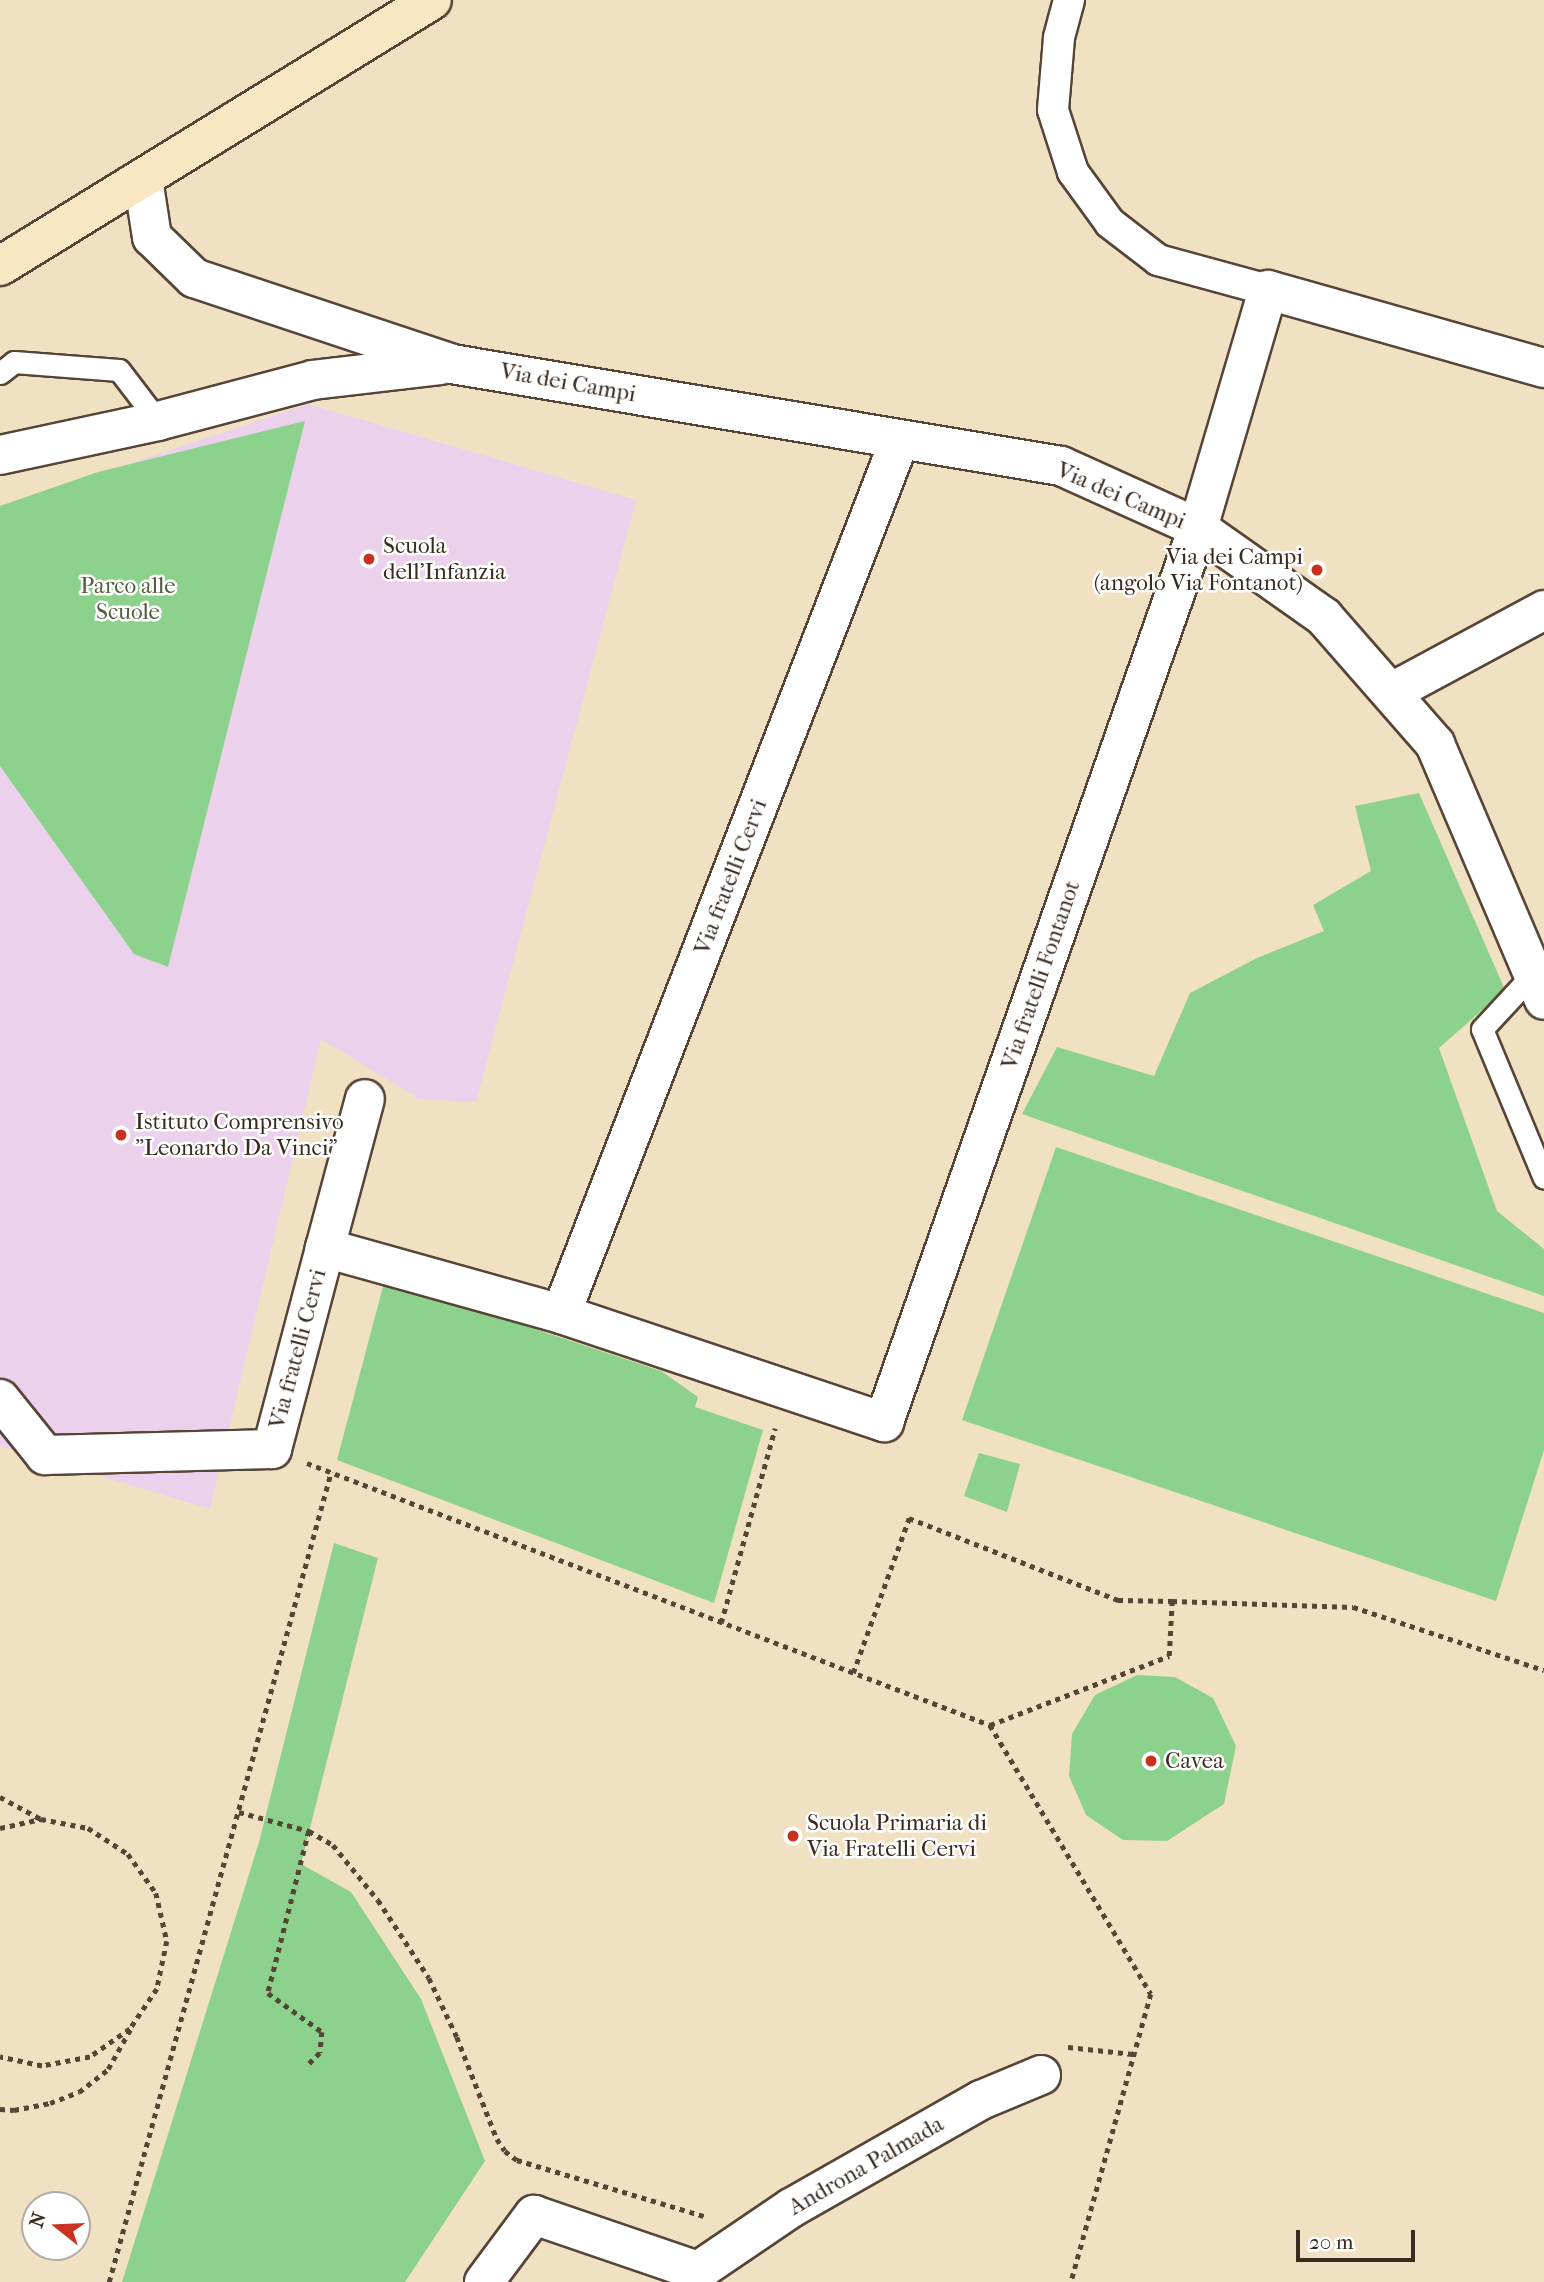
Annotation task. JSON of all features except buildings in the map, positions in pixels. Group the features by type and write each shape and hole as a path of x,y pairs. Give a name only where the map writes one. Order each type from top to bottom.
{"main road":[{"path":"0,266 432,0"}],"street":[{"path":"1069,0 1059,38 1053,110 1073,172 1110,223 1158,260 1544,368"},
{"name":"Via dei Campi","path":"143,179 152,237 194,278 452,364 1061,466 1198,528 1324,617 1435,744 1539,987"},
{"name":"Via fratelli Fontanot","path":"884,1422 1198,528 1268,290"},
{"name":"Via dei Campi","path":"0,456 158,421 313,380 452,364"},
{"name":"Via fratelli Cervi","path":"561,1314 900,439"},
{"path":"1392,692 1544,610"},
{"name":"Via fratelli Cervi","path":"272,1449 365,1099"},
{"name":"Via fratelli Cervi","path":"325,1248 561,1314 884,1422"},
{"path":"0,1399 45,1455 272,1449"},
{"name":"Androna Palmada","path":"697,2277 826,2188 1048,2060"},
{"path":"484,2282 534,2215 697,2277"}],"lane":[{"path":"0,373 14,362 119,370 158,421"},
{"path":"1539,987 1482,1029 1544,1178"}],"path":[{"path":"721,1623 786,1389"},
{"path":"272,1449 990,1725 1151,1994 1071,2282"},
{"path":"109,2282 331,1472"},
{"path":"853,1673 909,1518 1118,1600 1353,1606 1544,1671"},
{"path":"990,1725 1169,1656 1172,1601"},
{"path":"0,1797 41,1819 88,1828 128,1854 156,1893 167,1941 157,1989 130,2029 108,2069 79,2092 50,2103 14,2110 0,2109"},
{"path":"239,1812 309,1830 333,1845 378,1900 429,1978 457,2037 497,2139 505,2151 517,2160 716,2219"},
{"path":"0,1828 41,1819"},
{"path":"309,1830 268,1993 322,2032 320,2053 309,2064"},
{"path":"0,2057 42,2066 90,2057 130,2029"},
{"path":"1048,2060 1133,2054"}],"shaded area":[{"path":"308,404 636,500 476,1102 419,1099 321,1039 210,1509 0,1446 0,507"}],"green space":[{"name":"Parco alle Scuole","path":"305,421 168,967 134,954 0,766 0,506 98,472"},
{"path":"1419,793 1505,990 1439,1048 1497,1211 1544,1249 1544,1296 1022,1114 1057,1047 1154,1076 1190,993 1257,958 1324,931 1313,905 1371,871 1355,806"},
{"path":"1056,1147 1544,1313 1544,1450 1496,1601 962,1420"},
{"path":"385,1279 661,1371 698,1397 695,1407 763,1430 714,1603 337,1460"},
{"path":"979,1453 1020,1464 1007,1512 964,1496"},
{"path":"334,1543 378,1558 301,1864 351,1892 421,1999 485,2161 405,2282 122,2282 259,1842"},
{"name":"Cavea","path":"1137,1675 1175,1677 1213,1698 1236,1746 1224,1804 1167,1841 1123,1840 1086,1815 1069,1776 1072,1734 1095,1695"}],"place":[{"name":"Scuola dell'Infanzia","path":"369,559"},
{"name":"Via dei Campi (angolo Via Fontanot)","path":"1317,570"},
{"name":"Istituto Comprensivo \"Leonardo Da Vinci\"","path":"121,1135"},
{"name":"Cavea","path":"1151,1761"},
{"name":"Scuola Primaria di Via Fratelli Cervi","path":"793,1836"}]}
